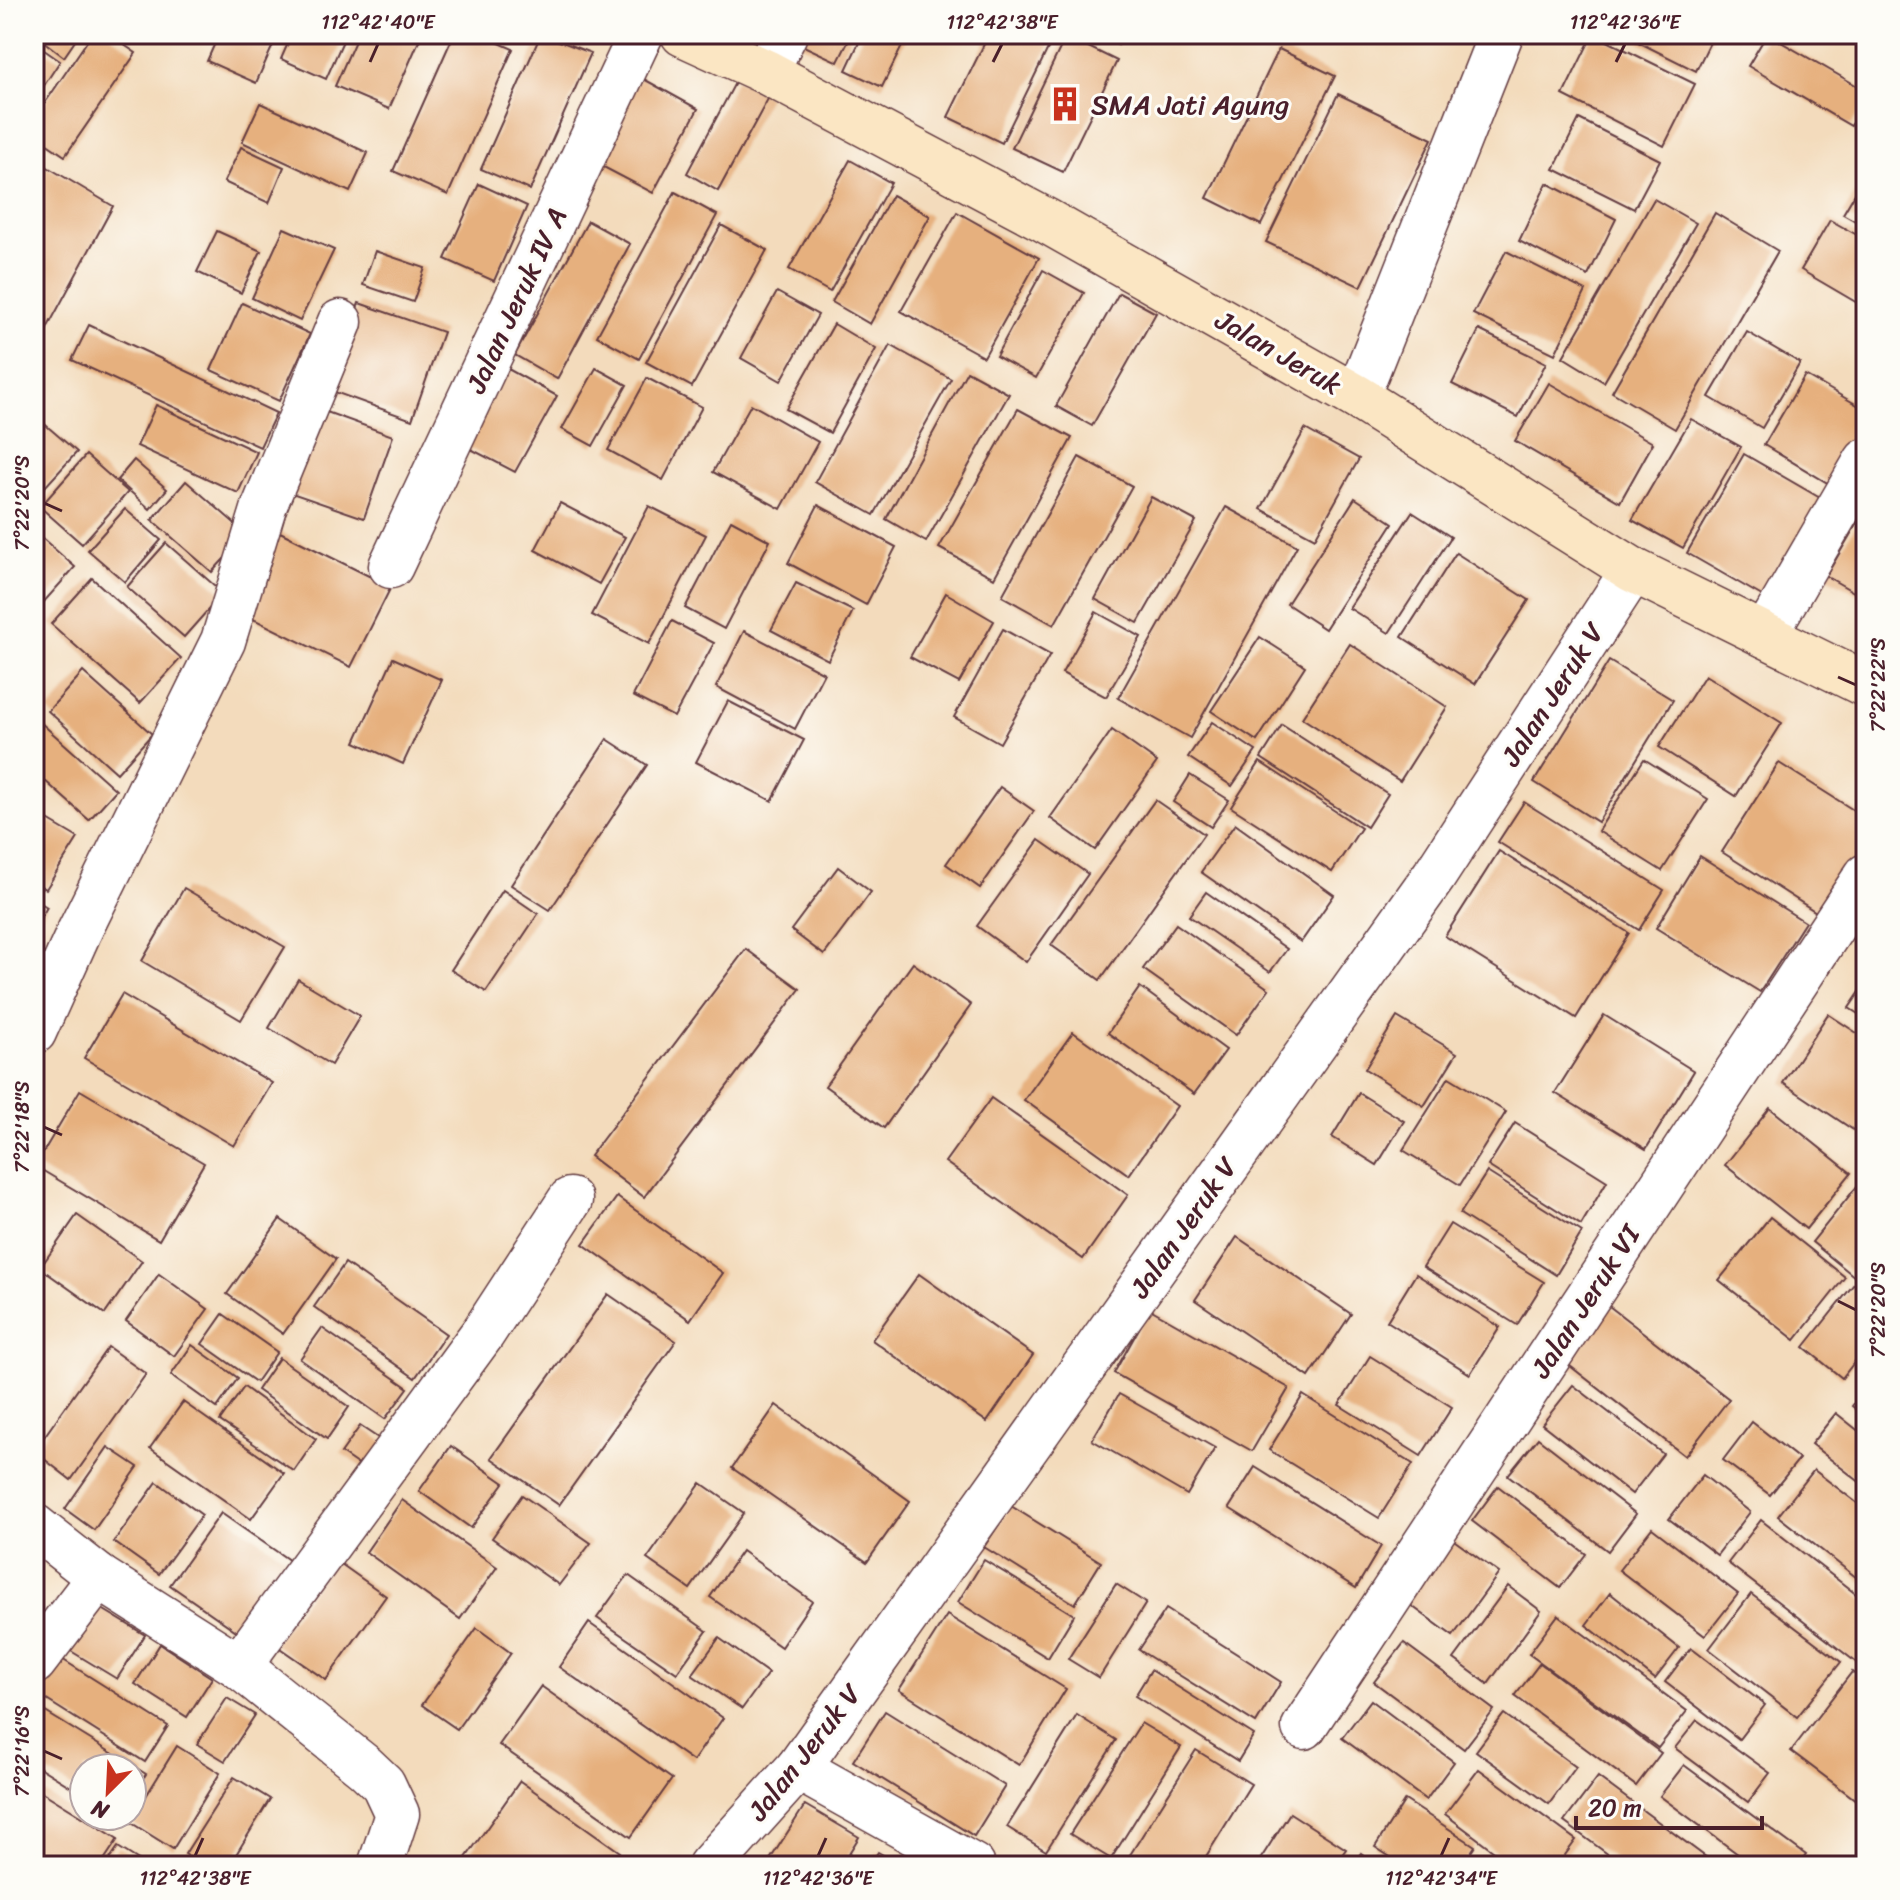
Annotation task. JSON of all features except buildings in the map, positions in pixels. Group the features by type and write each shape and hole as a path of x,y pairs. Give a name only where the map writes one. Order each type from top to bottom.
{"street":[{"name":"Jalan Jeruk IV A","path":"391,566 641,34"},
{"name":"Jalan Jeruk","path":"683,34 776,53 1045,220 1357,397 1633,570 1866,685"},
{"path":"1357,397 1501,34"},
{"path":"34,1032 79,932 223,641 264,507 340,322"},
{"path":"1765,635 1866,461"},
{"name":"Jalan Jeruk V","path":"710,1866 798,1768 1434,876 1633,570"},
{"name":"Jalan Jeruk VI","path":"1304,1727 1866,876"},
{"path":"239,1666 483,1333 570,1200"},
{"path":"34,1526 99,1577 239,1666 383,1784 397,1814 380,1866"},
{"path":"34,1662 99,1577"},
{"path":"798,1768 973,1866"}],"place":[{"name":"SMA Jati Agung","path":"1065,104"}]}
